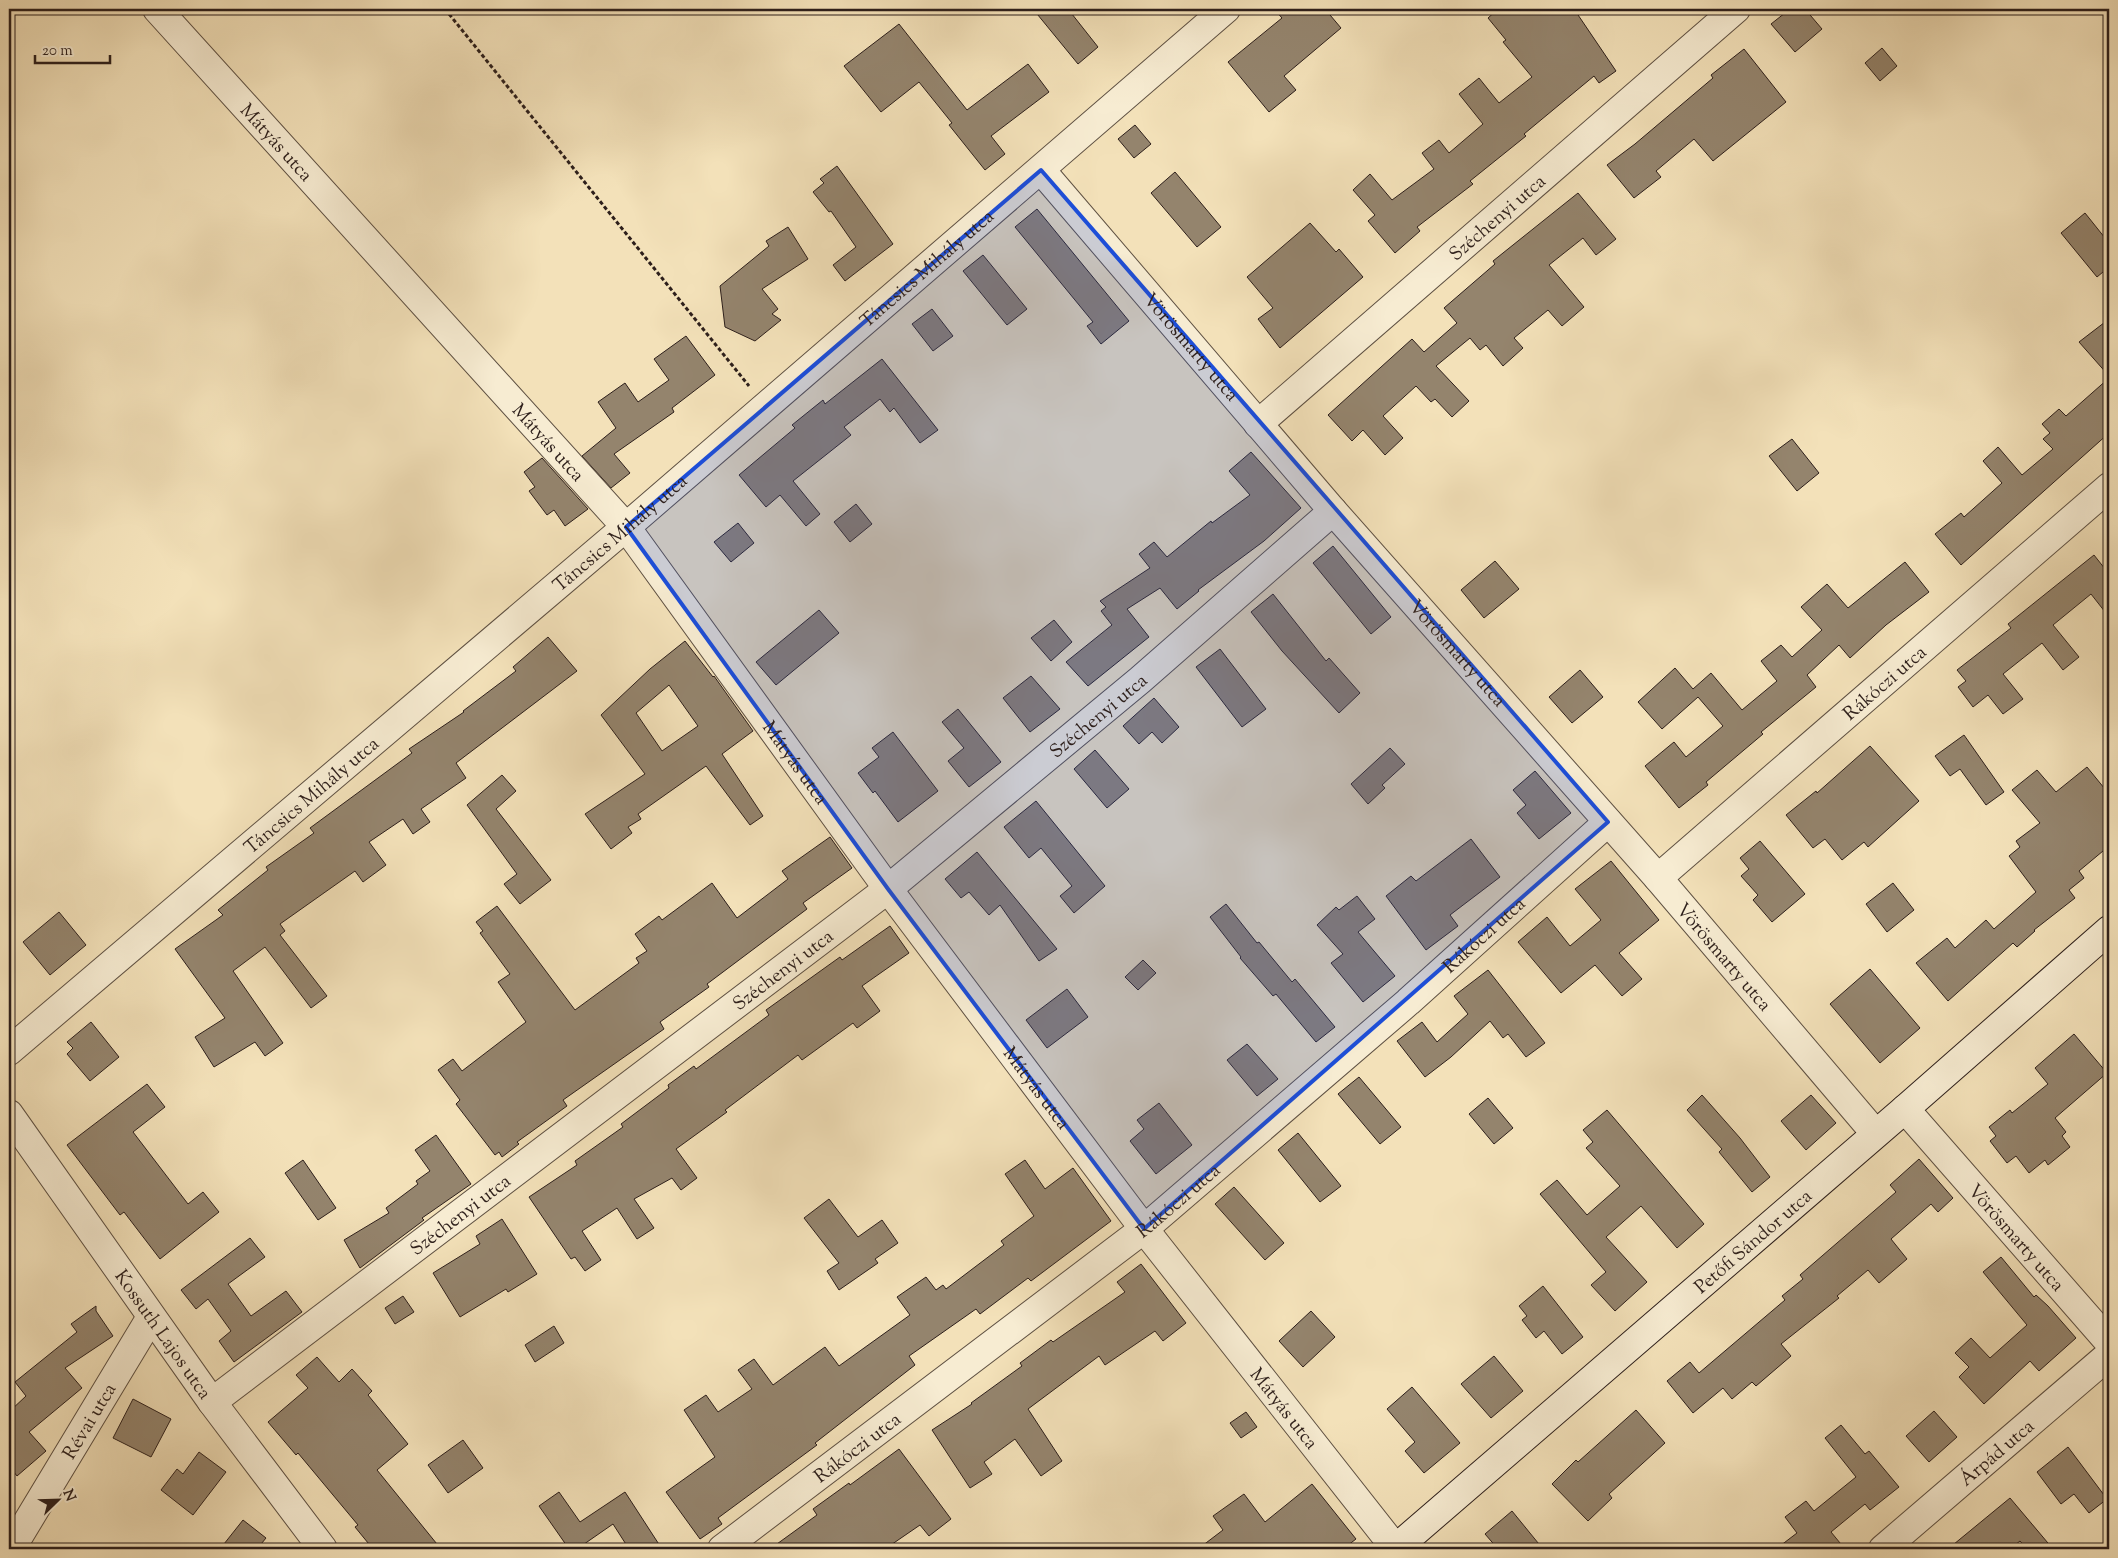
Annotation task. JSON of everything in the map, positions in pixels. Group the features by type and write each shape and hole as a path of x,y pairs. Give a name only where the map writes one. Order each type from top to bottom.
{"street":[{"name":"Mátyás utca","path":"157,9 626,526 888,889 1144,1229 1396,1549"},
{"name":"Táncsics Mihály utca","path":"9,1050 626,526 1226,9"},
{"name":"Széchenyi utca","path":"1258,424 1736,9"},
{"name":"Vörösmarty utca","path":"1040,170 1333,511 1658,878 1875,1133"},
{"name":"Rákóczi utca","path":"1658,878 2109,487"},
{"name":"Széchenyi utca","path":"212,1402 888,889 1140,680 1333,511"},
{"name":"Rákóczi utca","path":"722,1549 1144,1229 1408,1002 1608,822"},
{"name":"Petőfi Sándor utca","path":"1396,1549 2109,930"},
{"name":"Vörösmarty utca","path":"1904,1109 2109,1342"},
{"name":"Kossuth Lajos utca","path":"9,1114 212,1402 323,1549"},
{"name":"Révai utca","path":"11,1549 151,1317"},
{"name":"Árpád utca","path":"1883,1549 2109,1355"}],"path":[{"path":"445,9 765,406"}],"highlighted area":[{"path":"1041,170 1608,822 1144,1229 888,889 626,527"}],"building":[{"path":"1033,9 1068,9 1098,47 1078,64"},
{"path":"1274,9 1325,9 1341,28 1284,76 1296,90 1269,112 1228,62 1282,18"},
{"path":"1498,9 1574,9 1616,71 1599,83 1594,76 1524,134 1526,136 1470,181 1473,184 1417,227 1420,231 1395,253 1368,221 1375,215 1353,190 1370,174 1392,200 1434,169 1422,153 1439,140 1449,153 1483,124 1459,94 1479,78 1499,103 1532,77 1503,42 1506,40 1488,18"},
{"path":"1790,9 1805,9 1822,29 1795,52 1771,24"},
{"path":"899,24 967,110 1028,64 1049,92 991,136 1005,154 985,170 949,125 952,123 919,82 881,112 844,66"},
{"path":"1882,48 1897,66 1880,81 1865,63"},
{"path":"1744,49 1786,102 1713,161 1694,139 1656,171 1661,177 1634,198 1607,165 1635,144 1713,78 1711,75"},
{"path":"1135,125 1151,144 1134,158 1118,139"},
{"path":"837,166 893,244 845,281 833,265 856,247 831,211 829,212 813,192 824,183 820,179"},
{"path":"1175,172 1221,227 1197,247 1151,193"},
{"path":"1578,193 1616,239 1596,255 1583,238 1549,265 1584,307 1562,326 1548,310 1514,338 1523,348 1503,366 1486,345 1480,350 1470,338 1436,366 1469,401 1452,417 1435,399 1431,402 1416,386 1383,416 1403,438 1385,455 1363,430 1352,441 1328,415 1412,339 1424,352 1457,323 1444,308 1495,264 1493,261"},
{"path":"1037,209 1129,321 1101,344 1087,326 1093,322 1015,227"},
{"path":"2085,213 2109,243 2109,267 2097,277 2061,233"},
{"path":"1310,223 1336,252 1339,249 1363,277 1280,348 1258,319 1273,308 1247,277"},
{"path":"788,227 808,259 762,289 778,309 772,314 781,320 755,341 725,327 720,286 769,246 766,241"},
{"path":"983,255 1027,309 1007,325 963,271"},
{"path":"932,309 953,336 933,351 912,324"},
{"path":"2109,319 2109,376 2079,342"},
{"path":"686,336 715,375 672,408 674,412 614,454 630,473 611,488 582,456 616,428 598,402 625,383 638,402 669,380 654,359"},
{"path":"882,359 938,430 920,443 894,408 890,412 880,399 844,427 851,435 793,481 820,514 806,526 780,495 766,507 739,475 795,428 792,425 823,400 825,404"},
{"path":"2109,378 2109,433 1961,565 1935,534 1961,513 1964,517 2002,483 1983,461 1998,447 2022,475 2053,449 2043,439 2050,433 2042,424 2059,409 2066,416"},
{"path":"1792,439 1819,473 1797,491 1769,456"},
{"path":"1251,452 1301,508 1264,541 1198,590 1177,609 1160,588 1127,609 1149,637 1088,686 1066,662 1112,625 1101,611 1106,607 1100,601 1150,568 1139,554 1154,542 1167,557 1211,521 1212,523 1250,495 1229,471"},
{"path":"542,458 588,509 565,526 554,510 547,515 529,491 535,487 524,472"},
{"path":"856,504 872,524 850,542 834,522"},
{"path":"738,523 754,543 731,562 714,542"},
{"path":"1333,546 1391,617 1371,634 1313,563"},
{"path":"2094,555 2109,574 2109,617 2091,594 2053,625 2079,657 2063,670 2042,643 2003,674 2023,699 2003,714 1988,695 1973,707 1958,687 1966,681 1957,670 2011,628 2008,624"},
{"path":"1495,561 1519,589 1484,618 1461,590"},
{"path":"1905,562 1929,592 1886,625 1850,658 1839,645 1807,675 1816,687 1761,732 1763,734 1706,782 1708,785 1679,808 1645,766 1674,742 1686,757 1723,726 1698,697 1662,729 1638,702 1675,668 1693,689 1711,673 1742,710 1777,681 1761,661 1781,645 1792,657 1822,630 1801,607 1827,584 1848,608"},
{"path":"1273,594 1326,661 1329,658 1360,693 1339,713 1282,651 1251,612"},
{"path":"819,610 839,633 776,685 756,662"},
{"path":"1054,620 1072,642 1051,661 1031,638"},
{"path":"548,637 577,671 456,763 466,778 421,809 430,822 413,834 403,819 369,842 386,865 363,882 355,871 280,924 285,931 280,935 327,996 311,1008 265,947 233,971 283,1043 265,1056 255,1042 214,1067 195,1037 225,1018 175,949 223,915 218,910 268,870 266,867 314,833 310,828 412,753 409,749 464,712 516,671 513,667"},
{"path":"685,641 714,676 753,731 722,754 763,816 750,825 706,766 638,814 641,819 628,827 632,833 611,849 585,814 645,774 601,715 650,669","holes":["669,685 698,726 662,751 636,713"]},
{"path":"1220,649 1266,709 1242,727 1196,667"},
{"path":"1580,670 1603,697 1572,723 1549,697"},
{"path":"1031,676 1060,709 1030,732 1003,698"},
{"path":"1154,698 1179,727 1162,743 1152,732 1139,744 1123,726"},
{"path":"958,709 1001,762 969,787 948,761 964,748 942,722"},
{"path":"893,732 938,791 898,822 875,791 873,793 858,773 879,757 872,748"},
{"path":"1964,735 2004,792 1986,805 1960,769 1950,776 1935,756"},
{"path":"1870,746 1919,801 1868,847 1864,842 1842,860 1825,839 1813,848 1786,815 1816,791 1817,793"},
{"path":"1390,748 1405,764 1382,785 1385,788 1368,804 1351,784"},
{"path":"1095,750 1129,789 1107,808 1074,769"},
{"path":"2087,767 2109,794 2109,846 2079,871 2084,878 2069,890 2075,898 2034,930 2017,947 2013,943 1948,1001 1916,963 1947,938 1955,948 1986,920 1994,929 2036,892 2009,856 2020,847 2016,841 2040,823 2012,790 2037,770 2056,792"},
{"path":"1535,771 1571,813 1539,839 1517,813 1526,805 1513,790"},
{"path":"502,775 516,791 496,809 551,880 520,904 504,884 517,874 467,805"},
{"path":"1036,801 1105,886 1074,913 1060,896 1072,886 1041,848 1029,858 1004,827"},
{"path":"830,837 852,868 803,903 807,909 707,984 709,987 660,1022 664,1029 563,1100 567,1106 517,1142 519,1144 502,1157 499,1152 495,1155 456,1104 460,1100 438,1070 453,1059 462,1071 526,1022 498,982 510,974 480,933 483,931 476,922 497,906 575,1010 639,963 636,958 647,951 635,934 659,916 662,920 712,883 737,918 788,879 782,871"},
{"path":"1471,839 1500,877 1450,915 1458,926 1426,950 1386,896 1411,876 1416,881"},
{"path":"1760,841 1805,894 1772,922 1753,900 1758,895 1741,876 1749,869 1740,858"},
{"path":"977,852 1057,949 1039,961 1000,905 989,915 969,892 961,898 945,879"},
{"path":"1611,861 1659,920 1619,953 1642,979 1622,996 1595,965 1561,993 1518,942 1547,917 1570,946 1601,920 1575,889"},
{"path":"1893,883 1914,910 1887,932 1866,904"},
{"path":"1357,896 1375,919 1358,932 1395,976 1363,1002 1331,963 1343,954 1317,925 1336,907 1339,910"},
{"path":"1226,904 1257,943 1259,942 1292,982 1295,979 1335,1027 1316,1042 1276,994 1273,996 1240,958 1210,917"},
{"path":"59,912 86,945 50,975 23,942"},
{"path":"890,926 909,953 862,986 880,1011 857,1028 853,1023 802,1060 798,1055 725,1110 727,1112 676,1149 697,1178 681,1190 672,1178 634,1199 654,1228 637,1239 617,1208 582,1231 601,1260 585,1271 575,1257 571,1259 529,1197 577,1165 575,1161 623,1127 621,1124 669,1088 668,1085 694,1066 696,1069 769,1015 766,1010 840,957 842,960"},
{"path":"1143,960 1156,973 1138,990 1125,977"},
{"path":"1870,969 1920,1028 1880,1063 1830,1004"},
{"path":"1488,970 1545,1043 1526,1057 1508,1034 1503,1038 1490,1021 1451,1057 1425,1077 1397,1041 1422,1022 1437,1042 1468,1014 1454,996"},
{"path":"1067,989 1088,1017 1047,1048 1026,1020"},
{"path":"91,1022 119,1057 90,1081 67,1054 73,1048 67,1042"},
{"path":"2074,1034 2107,1073 2055,1118 2066,1132 2062,1136 2070,1147 2048,1165 2045,1160 2029,1173 2016,1156 2007,1163 1990,1141 1996,1136 1989,1127 2010,1110 2012,1113 2048,1084 2035,1068"},
{"path":"1247,1044 1278,1079 1257,1096 1227,1060"},
{"path":"1359,1077 1401,1127 1380,1144 1338,1094"},
{"path":"147,1084 165,1107 133,1132 188,1204 203,1192 219,1212 160,1259 124,1212 120,1215 67,1145"},
{"path":"1702,1095 1740,1138 1770,1177 1752,1192 1719,1152 1722,1149 1687,1110"},
{"path":"1811,1095 1836,1123 1806,1150 1781,1121"},
{"path":"1488,1098 1513,1128 1494,1144 1469,1114"},
{"path":"1159,1103 1192,1145 1156,1174 1130,1141 1144,1129 1137,1120"},
{"path":"1607,1110 1704,1224 1677,1248 1641,1206 1606,1237 1647,1282 1615,1311 1591,1285 1606,1272 1540,1194 1557,1180 1587,1215 1620,1186 1586,1148 1593,1142 1583,1130"},
{"path":"1298,1133 1341,1186 1320,1202 1278,1150"},
{"path":"436,1135 471,1184 422,1218 424,1220 360,1268 344,1240 389,1213 386,1208 418,1184 416,1181 430,1171 415,1150"},
{"path":"1919,1159 1953,1198 1938,1212 1931,1204 1891,1239 1907,1259 1879,1283 1868,1270 1837,1296 1839,1298 1781,1344 1791,1356 1756,1386 1752,1382 1732,1399 1723,1388 1693,1413 1667,1381 1690,1362 1699,1373 1785,1300 1782,1296 1803,1279 1800,1275 1896,1192 1890,1185"},
{"path":"303,1160 336,1208 318,1220 285,1173"},
{"path":"1025,1160 1045,1189 1073,1168 1111,1221 1031,1281 1028,1278 980,1314 976,1309 909,1356 915,1365 815,1443 817,1445 718,1518 722,1524 700,1539 666,1492 715,1457 684,1410 706,1395 718,1412 752,1389 738,1370 754,1359 773,1385 825,1347 839,1366 910,1315 897,1297 926,1277 936,1290 943,1285 946,1289 1004,1245 1001,1241 1034,1216 1005,1174"},
{"path":"1234,1187 1284,1243 1265,1260 1215,1204"},
{"path":"829,1199 858,1237 882,1220 898,1243 875,1259 878,1263 839,1290 827,1271 839,1263 804,1218"},
{"path":"502,1219 537,1274 508,1292 506,1289 460,1317 433,1273 480,1244 476,1236"},
{"path":"250,1238 265,1257 228,1284 251,1316 286,1291 302,1312 234,1362 219,1341 231,1331 208,1299 196,1309 181,1290"},
{"path":"2001,1257 2034,1297 2036,1295 2048,1306 2076,1338 2039,1371 2030,1361 1984,1404 1959,1377 1969,1367 1955,1353 1971,1338 1990,1358 2027,1325 1983,1272"},
{"path":"1141,1264 1186,1323 1163,1341 1155,1331 1105,1365 1099,1356 1028,1409 1062,1461 1041,1476 1015,1439 984,1462 992,1474 970,1488 932,1430 972,1404 1022,1366 1020,1363 1051,1340 1053,1342 1125,1292 1117,1282"},
{"path":"1543,1286 1583,1337 1562,1354 1544,1331 1536,1338 1522,1320 1527,1316 1519,1306"},
{"path":"403,1296 414,1312 395,1324 385,1308"},
{"path":"96,1306 96,1311 113,1336 65,1368 82,1388 29,1432 46,1451 17,1476 9,1466 9,1409 10,1411 26,1396 15,1382 77,1332 71,1324"},
{"path":"1311,1311 1335,1337 1303,1367 1279,1341"},
{"path":"554,1326 564,1343 535,1362 525,1345"},
{"path":"1494,1356 1523,1391 1491,1418 1461,1384"},
{"path":"317,1357 339,1382 352,1369 372,1391 368,1395 408,1444 377,1470 441,1549 373,1549 355,1527 358,1525 298,1453 296,1455 268,1422 308,1388 296,1375"},
{"path":"1412,1387 1460,1443 1424,1473 1405,1451 1415,1442 1387,1409"},
{"path":"133,1399 171,1419 151,1457 113,1438"},
{"path":"1636,1410 1665,1443 1609,1494 1612,1498 1588,1521 1552,1484 1576,1460 1578,1462"},
{"path":"1934,1411 1957,1437 1929,1462 1906,1436"},
{"path":"1246,1412 1257,1427 1241,1438 1230,1423"},
{"path":"1841,1425 1865,1454 1869,1451 1899,1487 1870,1510 1865,1504 1831,1532 1845,1549 1776,1549 1797,1533 1785,1517 1806,1501 1814,1511 1856,1477 1825,1438"},
{"path":"463,1440 483,1468 448,1493 428,1465"},
{"path":"2068,1447 2107,1499 2089,1513 2074,1494 2061,1504 2037,1472"},
{"path":"899,1449 951,1519 929,1536 920,1525 885,1549 770,1549 817,1515 813,1509"},
{"path":"199,1452 226,1472 193,1515 161,1490 177,1469 183,1474"},
{"path":"1312,1484 1356,1539 1343,1549 1198,1549 1223,1530 1213,1516 1244,1494 1265,1522"},
{"path":"559,1492 580,1522 625,1492 662,1549 629,1549 613,1524 577,1549 569,1549 539,1506"},
{"path":"2010,1498 2053,1549 2027,1549 2020,1541 2010,1549 1948,1549"},
{"path":"1512,1511 1543,1549 1498,1549 1485,1534"},
{"path":"243,1520 266,1538 257,1549 220,1549"}]}
